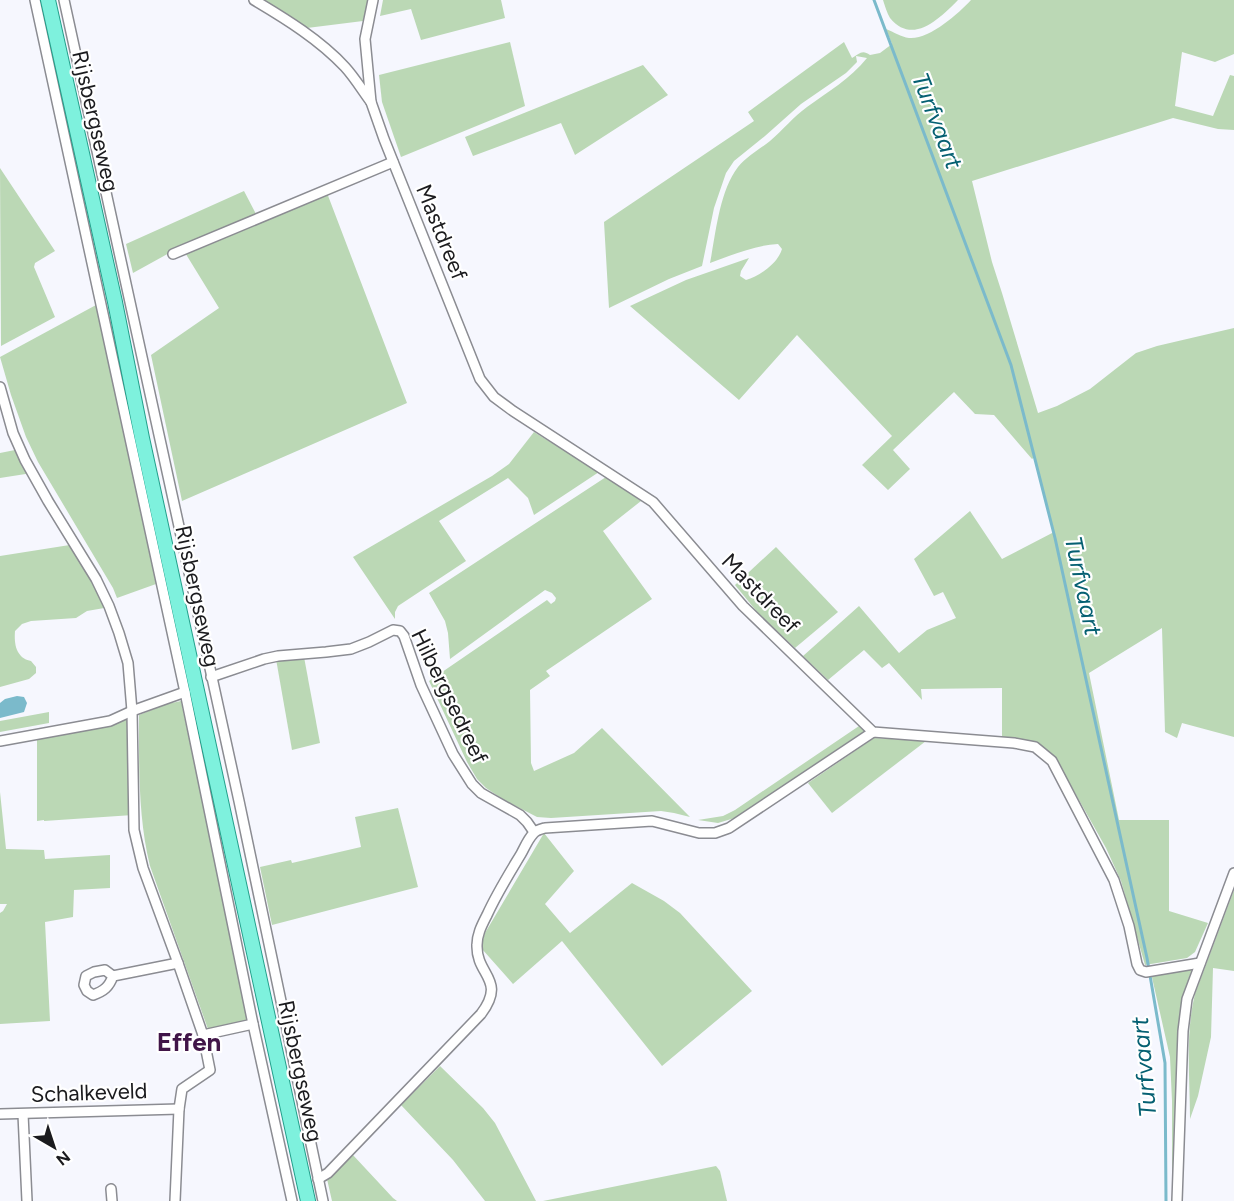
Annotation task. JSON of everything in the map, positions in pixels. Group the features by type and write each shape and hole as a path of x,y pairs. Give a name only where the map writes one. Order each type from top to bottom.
{"main road":[{"name":"Rijsbergseweg","path":"48,0 308,1201"}],"street":[{"name":"Rijsbergseweg","path":"35,0 185,692 292,1201"},
{"name":"Rijsbergseweg","path":"64,0 212,677 323,1201"},
{"name":"Mastdreef","path":"254,0 288,21 321,46 345,68 371,102"},
{"name":"Mastdreef","path":"373,0 365,39 371,102 480,379 494,397 652,502 743,606 873,732"},
{"path":"173,254 393,162"},
{"path":"0,387 13,434 25,460 96,579 109,606 128,663 132,711 134,830 142,868 203,1035 210,1070 182,1089 175,1201"},
{"name":"Hilbergsedreef","path":"212,677 278,656 351,649 390,631 400,631 404,636 425,695 453,754 472,784 481,793 524,818 534,832"},
{"path":"0,741 110,721 185,692"},
{"path":"318,1179 327,1173 488,1005 492,996 492,987 490,978 478,957 476,947 478,935 497,893 534,832 545,828 652,821 699,833 715,833 729,828 873,732 1014,743 1035,747 1052,761 1114,880 1140,970 1149,971 1200,963"},
{"path":"1177,1201 1183,1031 1187,999 1234,873"},
{"path":"113,976 178,963"},
{"path":"203,1035 253,1024"},
{"name":"Schalkeveld","path":"0,1114 179,1109"},
{"path":"23,1114 27,1201"},
{"path":"111,1189 112,1201"}],"green space":[{"path":"262,0 368,0 363,21 307,28"},
{"path":"383,0 501,0 505,18 421,40 411,9 380,16"},
{"path":"883,0 958,0 935,21 917,29 908,30 890,18"},
{"path":"971,0 1234,0 1234,54 1215,62 1182,52 1175,106 1213,116 1230,75 1234,76 1234,130 1218,129 1173,118 972,181 992,262 1038,413 1090,389 1136,353 1234,328 1234,737 1182,723 1177,738 1165,732 1162,628 1089,673 1119,820 1169,820 1169,911 1208,923 1195,952 1187,958 1145,965 1121,881 1106,848 1057,761 1045,749 1033,742 1002,738 1002,688 921,689 922,700 889,663 882,668 864,650 828,680 803,656 859,606 899,653 927,630 956,618 943,592 934,596 914,559 970,511 1002,559 1054,532 1035,457 1032,459 994,415 975,414 954,392 893,450 910,469 888,490 862,465 892,436 797,335 739,400 630,306 686,280 749,258 740,276 746,280 773,264 782,249 778,244 752,248 710,263 726,188 745,159 770,141 802,111 846,79 867,58 856,56 857,62 846,73 801,104 734,161 726,173 714,208 702,266 609,308 604,222 754,121 748,112 844,42 852,58 863,52 870,55 880,53 892,44 886,29 900,36 917,38 934,31"},
{"path":"510,42 525,106 401,157 382,102 379,75"},
{"path":"643,65 668,95 575,155 561,123 473,156 465,137"},
{"path":"0,168 55,251 35,263 34,267 55,317 1,346"},
{"path":"244,191 256,214 191,241 133,273 126,244"},
{"path":"327,193 407,403 182,501 151,355 219,308 184,251"},
{"path":"96,305 156,584 117,598 38,462 26,437 0,357"},
{"path":"534,432 599,472 534,515 528,498 508,478 439,521 466,561 398,606 395,619 353,557 492,476 509,464"},
{"path":"20,449 32,473 0,478 0,453"},
{"path":"606,477 641,501 603,531 652,599 546,671 550,676 530,690 531,763 534,771 574,753 602,728 690,817 661,811 537,817 504,800 477,779 429,681 547,600 551,604 556,598 545,590 450,659 445,621 429,593"},
{"path":"76,544 110,607 87,611 76,618 31,621 22,624 15,631 16,645 19,654 36,667 36,673 29,679 0,687 0,556"},
{"path":"776,547 838,612 795,648 758,613 735,585"},
{"path":"304,657 320,743 292,750 276,659"},
{"path":"181,701 249,1021 209,1032 150,866 141,810 139,715"},
{"path":"49,712 49,723 0,732 0,721"},
{"path":"129,718 133,815 37,821 37,735"},
{"path":"859,726 865,732 738,817 718,823 698,820 723,816 735,810"},
{"path":"874,738 926,741 832,813 808,783"},
{"path":"0,792 6,849 44,850 45,859 110,855 110,888 74,890 73,917 45,922 50,1021 0,1024 0,913 7,904 0,904"},
{"path":"398,808 418,887 272,925 260,867 291,860 292,863 361,847 355,817"},
{"path":"544,833 574,871 545,904 570,933 632,883 680,913 752,991 662,1066 562,941 513,984 482,949 482,943 485,933"},
{"path":"1234,890 1234,971 1213,968 1211,1037 1198,1096 1190,1119 1189,1040 1192,1009 1195,994"},
{"path":"1183,968 1192,969 1180,1012 1180,1201 1172,1201 1170,1057 1151,973"},
{"path":"440,1066 495,1123 536,1201 485,1201 453,1160 401,1105"},
{"path":"352,1154 397,1201 332,1201 327,1179"},
{"path":"716,1166 720,1171 727,1201 543,1201"}],"water":[{"path":"17,696 24,697 27,703 24,712 0,718 0,703"}],"waterway":[{"name":"Turfvaart","path":"874,0 1011,365 1055,538 1147,958 1165,1063 1166,1201"}],"district":[{"name":"Effen","path":"189,1042"}]}
